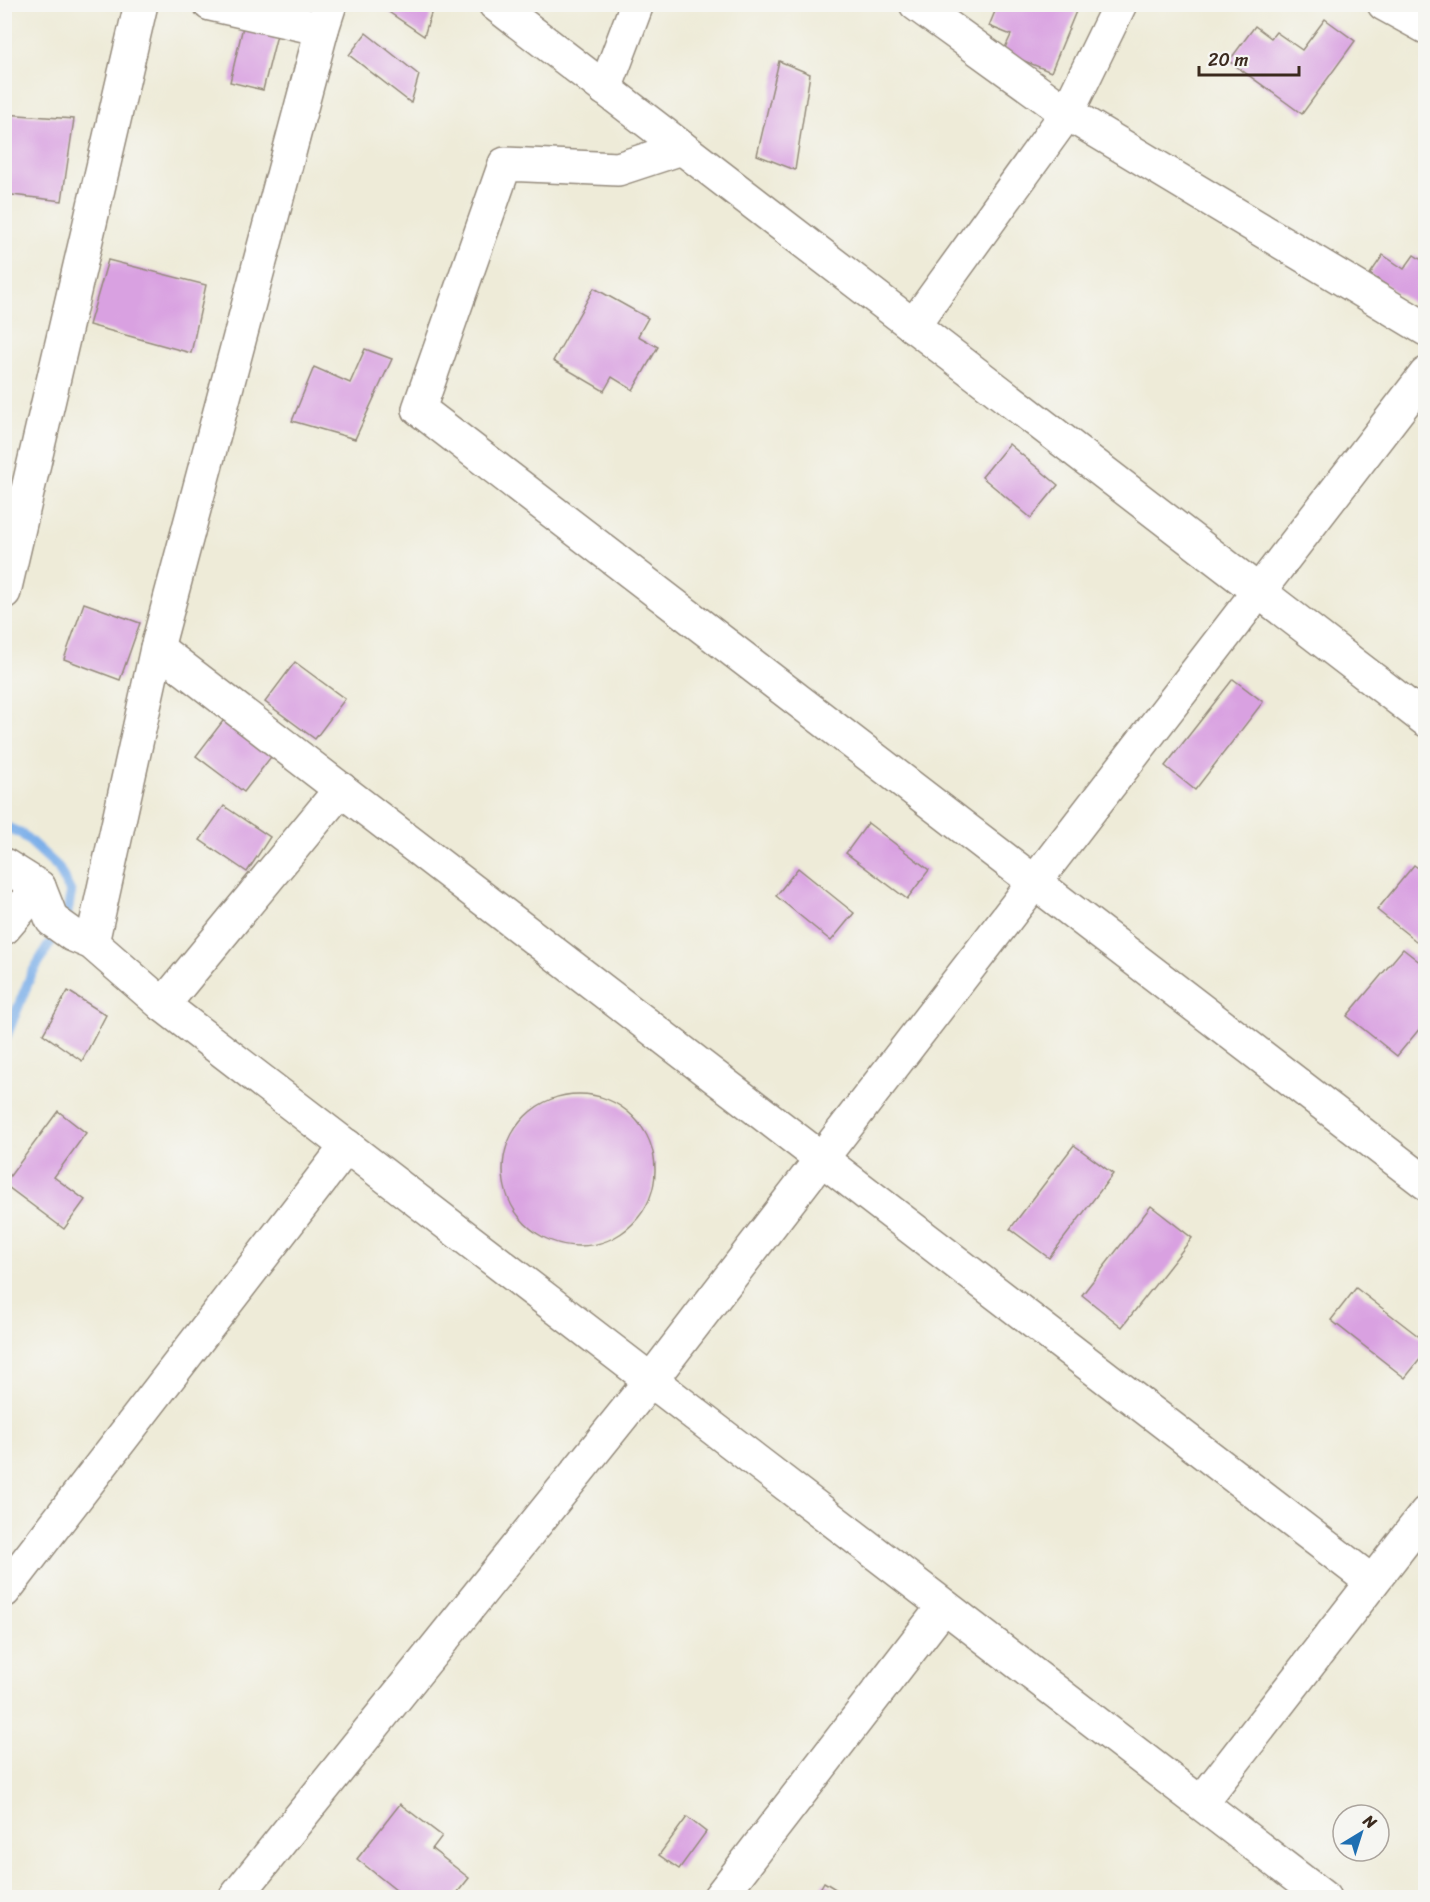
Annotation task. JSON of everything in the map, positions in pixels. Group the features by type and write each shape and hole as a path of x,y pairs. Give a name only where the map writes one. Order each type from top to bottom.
{"street":[{"path":"4,592 141,4"},
{"path":"72,932 157,648 326,17 210,4"},
{"path":"495,4 1425,720"},
{"path":"605,89 637,4"},
{"path":"916,4 1067,113 1425,329"},
{"path":"913,326 1067,113 1120,4"},
{"path":"1384,4 1425,27"},
{"path":"682,148 618,169 505,164 419,409 1425,1183"},
{"path":"235,1898 651,1380 1425,374"},
{"path":"157,648 1372,1582"},
{"path":"163,1005 341,789"},
{"path":"4,865 39,887 72,932 163,1005 1324,1898"},
{"path":"4,928 39,887"},
{"path":"4,1592 347,1146"},
{"path":"1201,1803 1425,1513"},
{"path":"726,1895 944,1606"}],"building":[{"path":"377,4 434,4 424,36"},
{"path":"998,4 1079,4 1051,72 1003,52 1011,35 989,26"},
{"path":"245,18 278,31 263,90 230,82"},
{"path":"1325,19 1355,41 1302,114 1229,61 1255,26 1271,38 1276,32 1302,50"},
{"path":"366,33 419,75 411,103 349,55"},
{"path":"779,61 810,74 795,170 757,155"},
{"path":"4,114 74,119 62,201 4,194"},
{"path":"1383,255 1404,269 1414,255 1426,263 1426,312 1370,274"},
{"path":"108,260 206,285 191,353 89,325"},
{"path":"594,288 648,318 638,336 658,347 633,390 612,377 604,391 553,361"},
{"path":"365,349 392,359 355,439 292,421 314,367 350,383"},
{"path":"1009,444 1058,485 1031,518 982,477"},
{"path":"84,603 140,623 120,680 64,659"},
{"path":"295,662 345,699 315,739 265,702"},
{"path":"1233,679 1263,702 1195,790 1165,766"},
{"path":"226,717 274,753 244,792 196,756"},
{"path":"224,806 270,837 247,872 200,840"},
{"path":"868,823 929,870 907,899 846,853"},
{"path":"1414,865 1426,874 1426,949 1377,910"},
{"path":"798,868 854,913 831,941 776,896"},
{"path":"1403,949 1426,967 1426,1021 1397,1056 1347,1016"},
{"path":"68,991 106,1015 82,1061 43,1034"},
{"path":"579,1094 608,1099 633,1116 650,1141 655,1170 650,1199 633,1224 608,1241 579,1246 550,1241 525,1224 508,1199 503,1170 508,1141 525,1116 550,1099"},
{"path":"58,1111 86,1133 54,1177 85,1200 64,1229 4,1184"},
{"path":"1074,1145 1113,1174 1049,1258 1010,1229"},
{"path":"1151,1206 1192,1238 1122,1327 1082,1295"},
{"path":"1356,1288 1426,1342 1426,1352 1405,1378 1331,1320"},
{"path":"400,1804 442,1836 432,1849 469,1878 453,1898 406,1898 357,1859"},
{"path":"687,1817 706,1832 679,1869 659,1855"},
{"path":"824,1882 850,1898 815,1898"}],"waterway":[{"path":"4,826 22,834 58,867 71,893 67,914 31,975 4,1042"}]}
